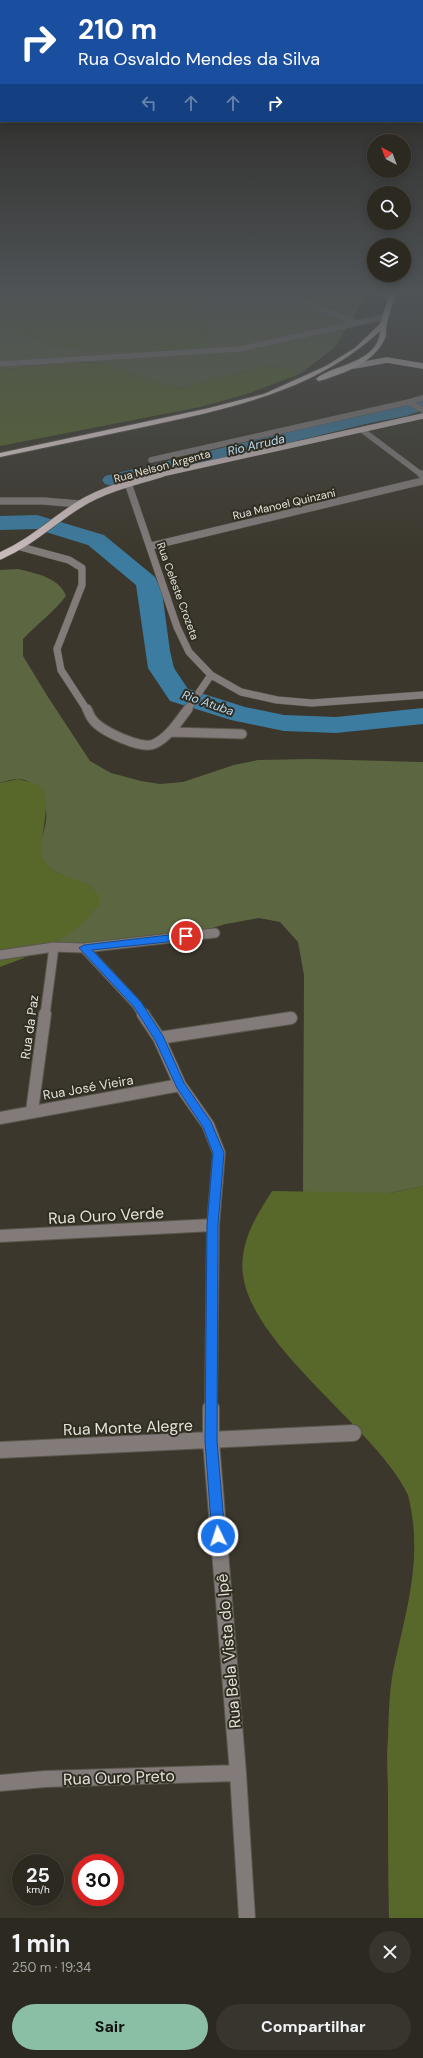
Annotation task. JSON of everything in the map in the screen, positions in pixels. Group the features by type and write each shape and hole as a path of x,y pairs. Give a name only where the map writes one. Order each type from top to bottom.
{"highway":[{"path":"266,395 294,383"},
{"path":"0,455 206,412 308,383"}],"main road":[{"name":"Rua Nelson Argenta","path":"0,556 21,547 80,504 100,493 128,483 178,470 423,416"}],"street":[{"name":"Rua Nelson Argenta","path":"151,460 423,398"},
{"path":"409,402 423,410"},
{"path":"362,430 423,476"},
{"name":"Rua Manoel Quinzani","path":"151,546 423,481"},
{"name":"Rua Celeste Crozeta","path":"128,483 151,546 177,627 189,652 211,675 241,692 277,700 312,703 423,695"},
{"path":"0,501 43,501 80,504"},
{"path":"21,547 69,560 82,568 82,584 57,649 61,670 82,700 93,721 112,734 143,746 153,745 171,732 202,691 211,675"},
{"path":"171,732 242,734"},
{"path":"0,955 54,947 84,948 215,933"},
{"name":"Rua da Paz","path":"32,1111 54,947"},
{"name":"Rua Bela Vista do Ipê","path":"84,948 138,1005 159,1038 180,1085 208,1125 218,1153 213,1225 211,1441 238,1774 247,1918"},
{"path":"159,1038 291,1018"},
{"name":"Rua José Vieira","path":"0,1118 180,1085"},
{"name":"Rua Ouro Verde","path":"0,1236 213,1225"},
{"name":"Rua Monte Alegre","path":"0,1450 353,1433"},
{"name":"Rua Ouro Preto","path":"0,1783 45,1779 238,1774"}],"green space":[{"path":"0,383 158,383 181,388 202,383 277,383 247,394 200,407 0,446"},
{"path":"158,383 202,383 181,388"},
{"path":"18,569 46,577 58,585 66,596 23,639 23,656 90,761 111,773 141,781 160,784 183,782 234,765 258,760 311,759 423,762 423,1186 390,1193 303,1193 304,975 298,942 280,922 259,918 226,924 171,940 140,943 52,944 89,885 53,871 42,859 41,848 46,821 46,806 41,793 37,788 26,781 18,779 0,783 0,570"},
{"path":"18,779 36,784 42,790 45,799 46,810 42,855 45,863 53,871 89,885 99,896 99,904 83,923 62,938 32,954 0,967 0,783"},
{"path":"423,1186 423,1918 389,1918 387,1745 393,1671 409,1599 414,1558 412,1517 408,1495 391,1468 367,1439 281,1348 259,1317 245,1286 243,1256 250,1230 272,1191 390,1193"}],"waterway":[{"name":"Rio Arruda","path":"112,480 370,417 406,410 423,403"},
{"name":"Rio Atuba","path":"0,523 37,522 96,540 147,582 150,592 157,651 161,668 179,695 240,714 284,723 336,725 423,716"}],"route":[{"path":"186,936 84,948 138,1005 159,1038 180,1085 208,1125 218,1153 213,1225 211,1441 218,1536"}]}
